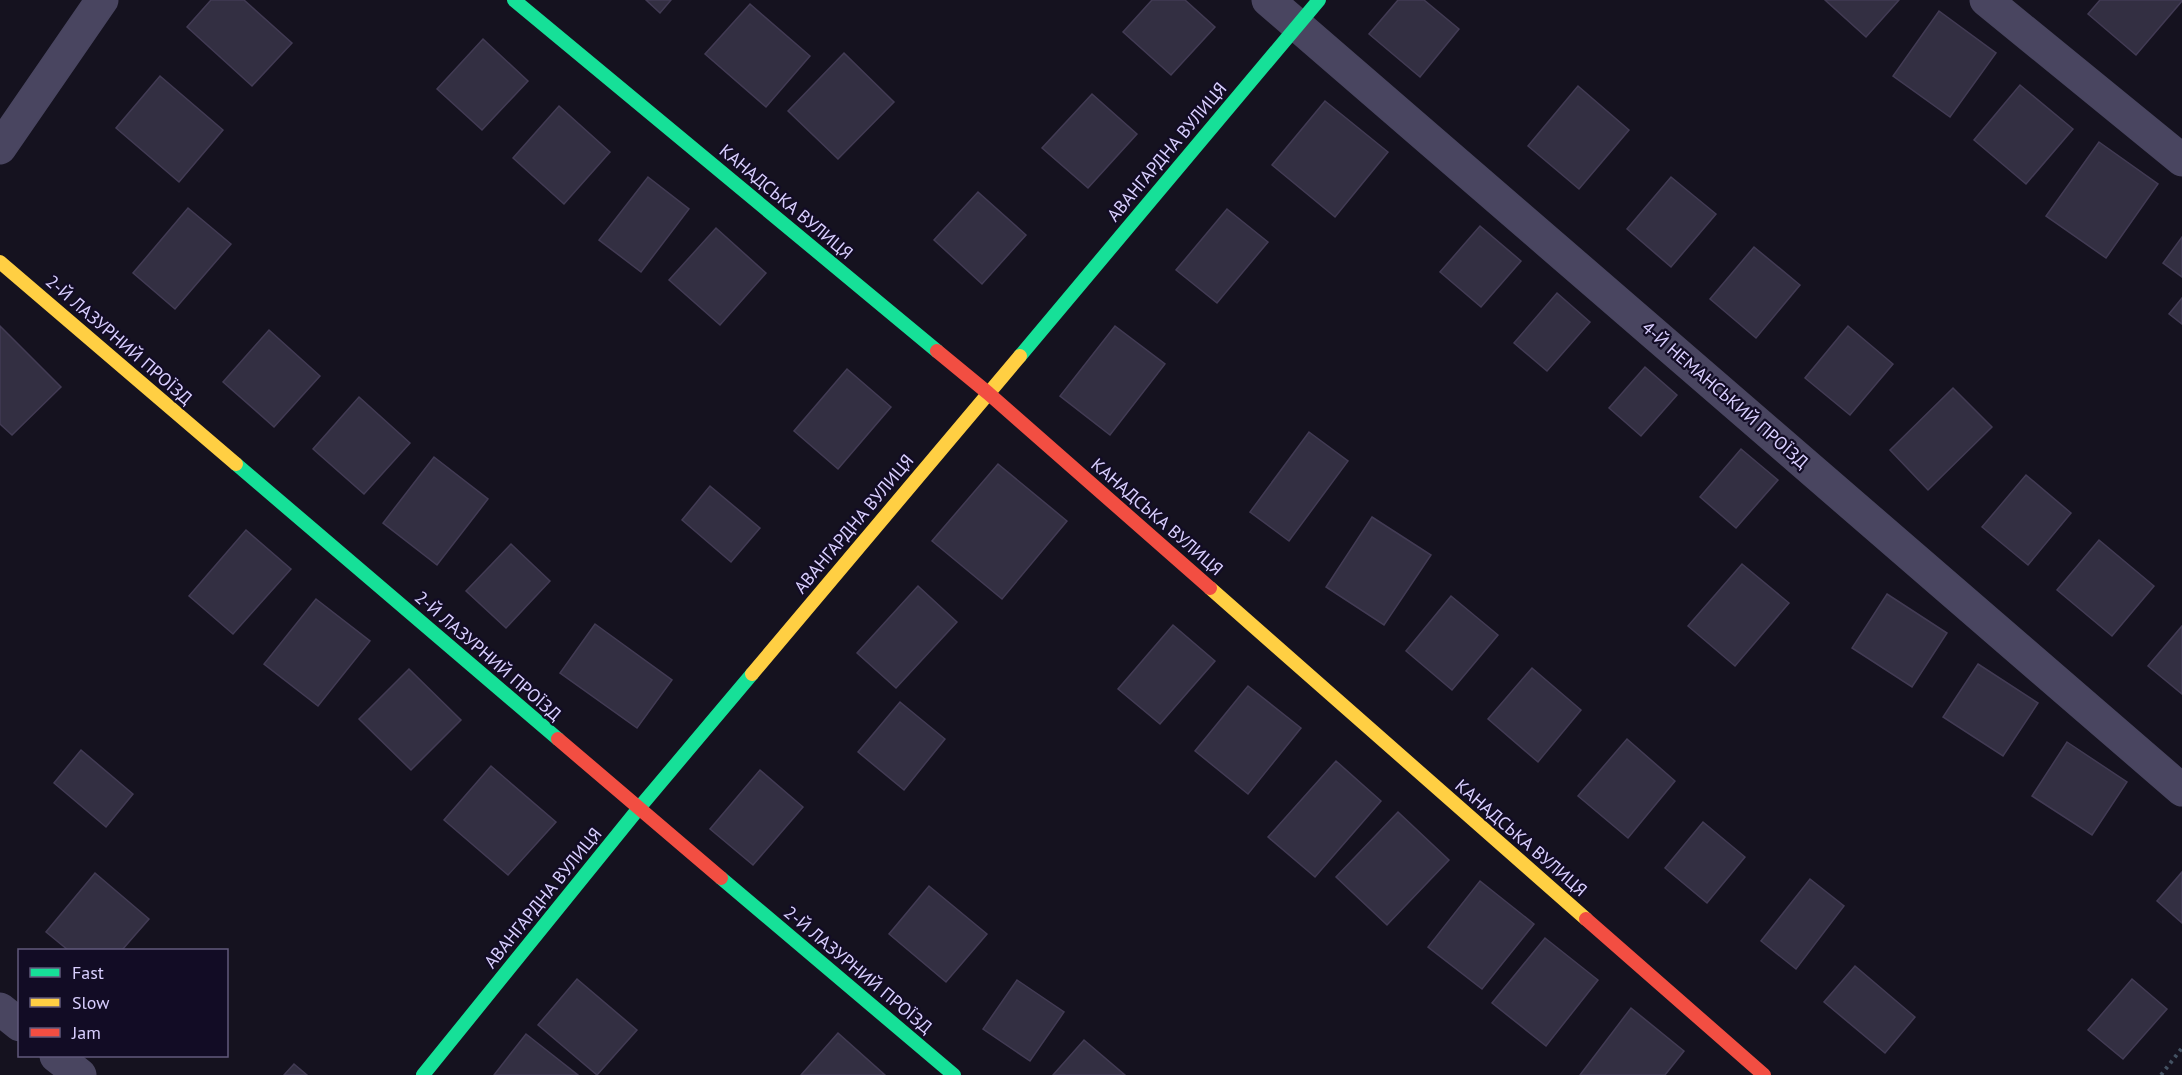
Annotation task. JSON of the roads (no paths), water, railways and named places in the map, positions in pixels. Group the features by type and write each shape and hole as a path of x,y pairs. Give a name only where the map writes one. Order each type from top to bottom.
{"street":[{"path":"0,147 102,0"},
{"name":"КАНАДСЬКА ВУЛИЦЯ","path":"514,0 988,393 1764,1075"},
{"name":"4-Й НЕМАНСЬКИЙ ПРОЇЗД","path":"1268,0 2182,790"},
{"name":"АВАНГАРДНА ВУЛИЦЯ","path":"423,1075 639,808 1319,0"},
{"path":"1986,0 2182,160"},
{"name":"2-Й ЛАЗУРНИЙ ПРОЇЗД","path":"0,262 954,1075"},
{"path":"0,1009 18,1023"},
{"path":"57,1057 80,1075"}]}
